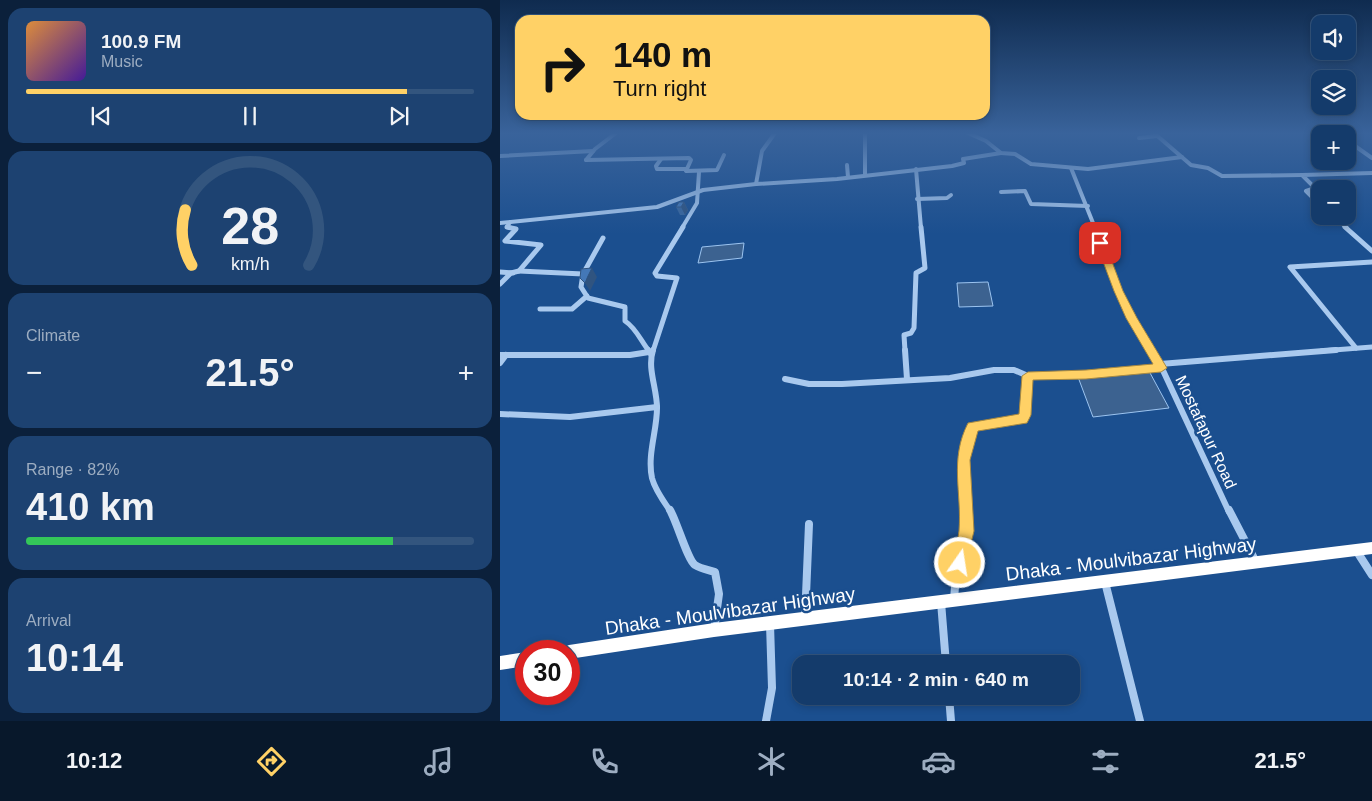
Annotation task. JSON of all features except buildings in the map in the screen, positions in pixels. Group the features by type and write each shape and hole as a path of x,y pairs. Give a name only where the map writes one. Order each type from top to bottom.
{"highway":[{"name":"Dhaka - Moulvibazar Highway","path":"580,650 714,630 1372,548"},
{"path":"500,663 515,661"}],"street":[{"path":"656,167 657,170 686,169 686,171 699,172 717,170 719,167"},
{"path":"756,184 759,167"},
{"path":"847,167 848,177"},
{"path":"865,167 865,175"},
{"path":"500,223 657,208 697,192 756,184 797,183 946,167"},
{"path":"1057,167 1112,167"},
{"path":"1194,167 1208,168 1222,176 1372,173"},
{"name":"Mostafapur Road","path":"1071,168 1088,206 1118,291 1138,331 1160,366 1234,522 1256,562"},
{"path":"907,379 904,335 911,333 914,328 916,273 925,268 917,199 916,170"},
{"path":"699,172 697,203 655,273 657,276 677,278 650,353 650,370 655,386 656,408 651,458 652,478 660,498 671,512 680,530 688,557 694,565 703,570 715,572 718,581 718,598 714,630"},
{"path":"1302,175 1311,184"},
{"path":"1311,189 1307,190 1307,193 1311,197"},
{"path":"1001,192 1025,191 1031,204 1088,206"},
{"path":"917,199 947,198 951,195"},
{"path":"500,284 516,272 542,245 505,241 516,229 507,227 510,222"},
{"path":"1343,225 1372,251"},
{"path":"603,238 583,274 580,286 587,296 598,302 624,307 625,321 634,327 637,336 650,353"},
{"path":"1356,348 1290,267 1372,262"},
{"path":"500,272 583,274"},
{"path":"540,309 572,309 587,296"},
{"path":"785,379 809,384 834,384 950,378 994,370 1014,370 1028,376 1086,374 1372,347"},
{"path":"500,363 503,355 630,355 650,353"},
{"path":"954,600 956,574 966,531 963,460 970,431 972,426 977,424 1022,419 1025,415 1028,376"},
{"path":"500,414 570,417 656,408"},
{"path":"805,619 809,524"},
{"path":"1356,550 1372,575"},
{"path":"1104,582 1140,721"},
{"path":"941,602 945,655"},
{"path":"766,721 772,688 770,623"},
{"path":"950,705 951,721"}],"water":[{"path":"744,243 742,258 698,263 702,247"},
{"path":"988,282 993,306 959,307 957,283"},
{"path":"1149,371 1169,408 1093,417 1078,377"}],"route":[{"path":"960,563 966,531 963,460 972,426 1022,419 1025,415 1028,376 1161,368 1131,318 1118,291 1100,243"}]}
